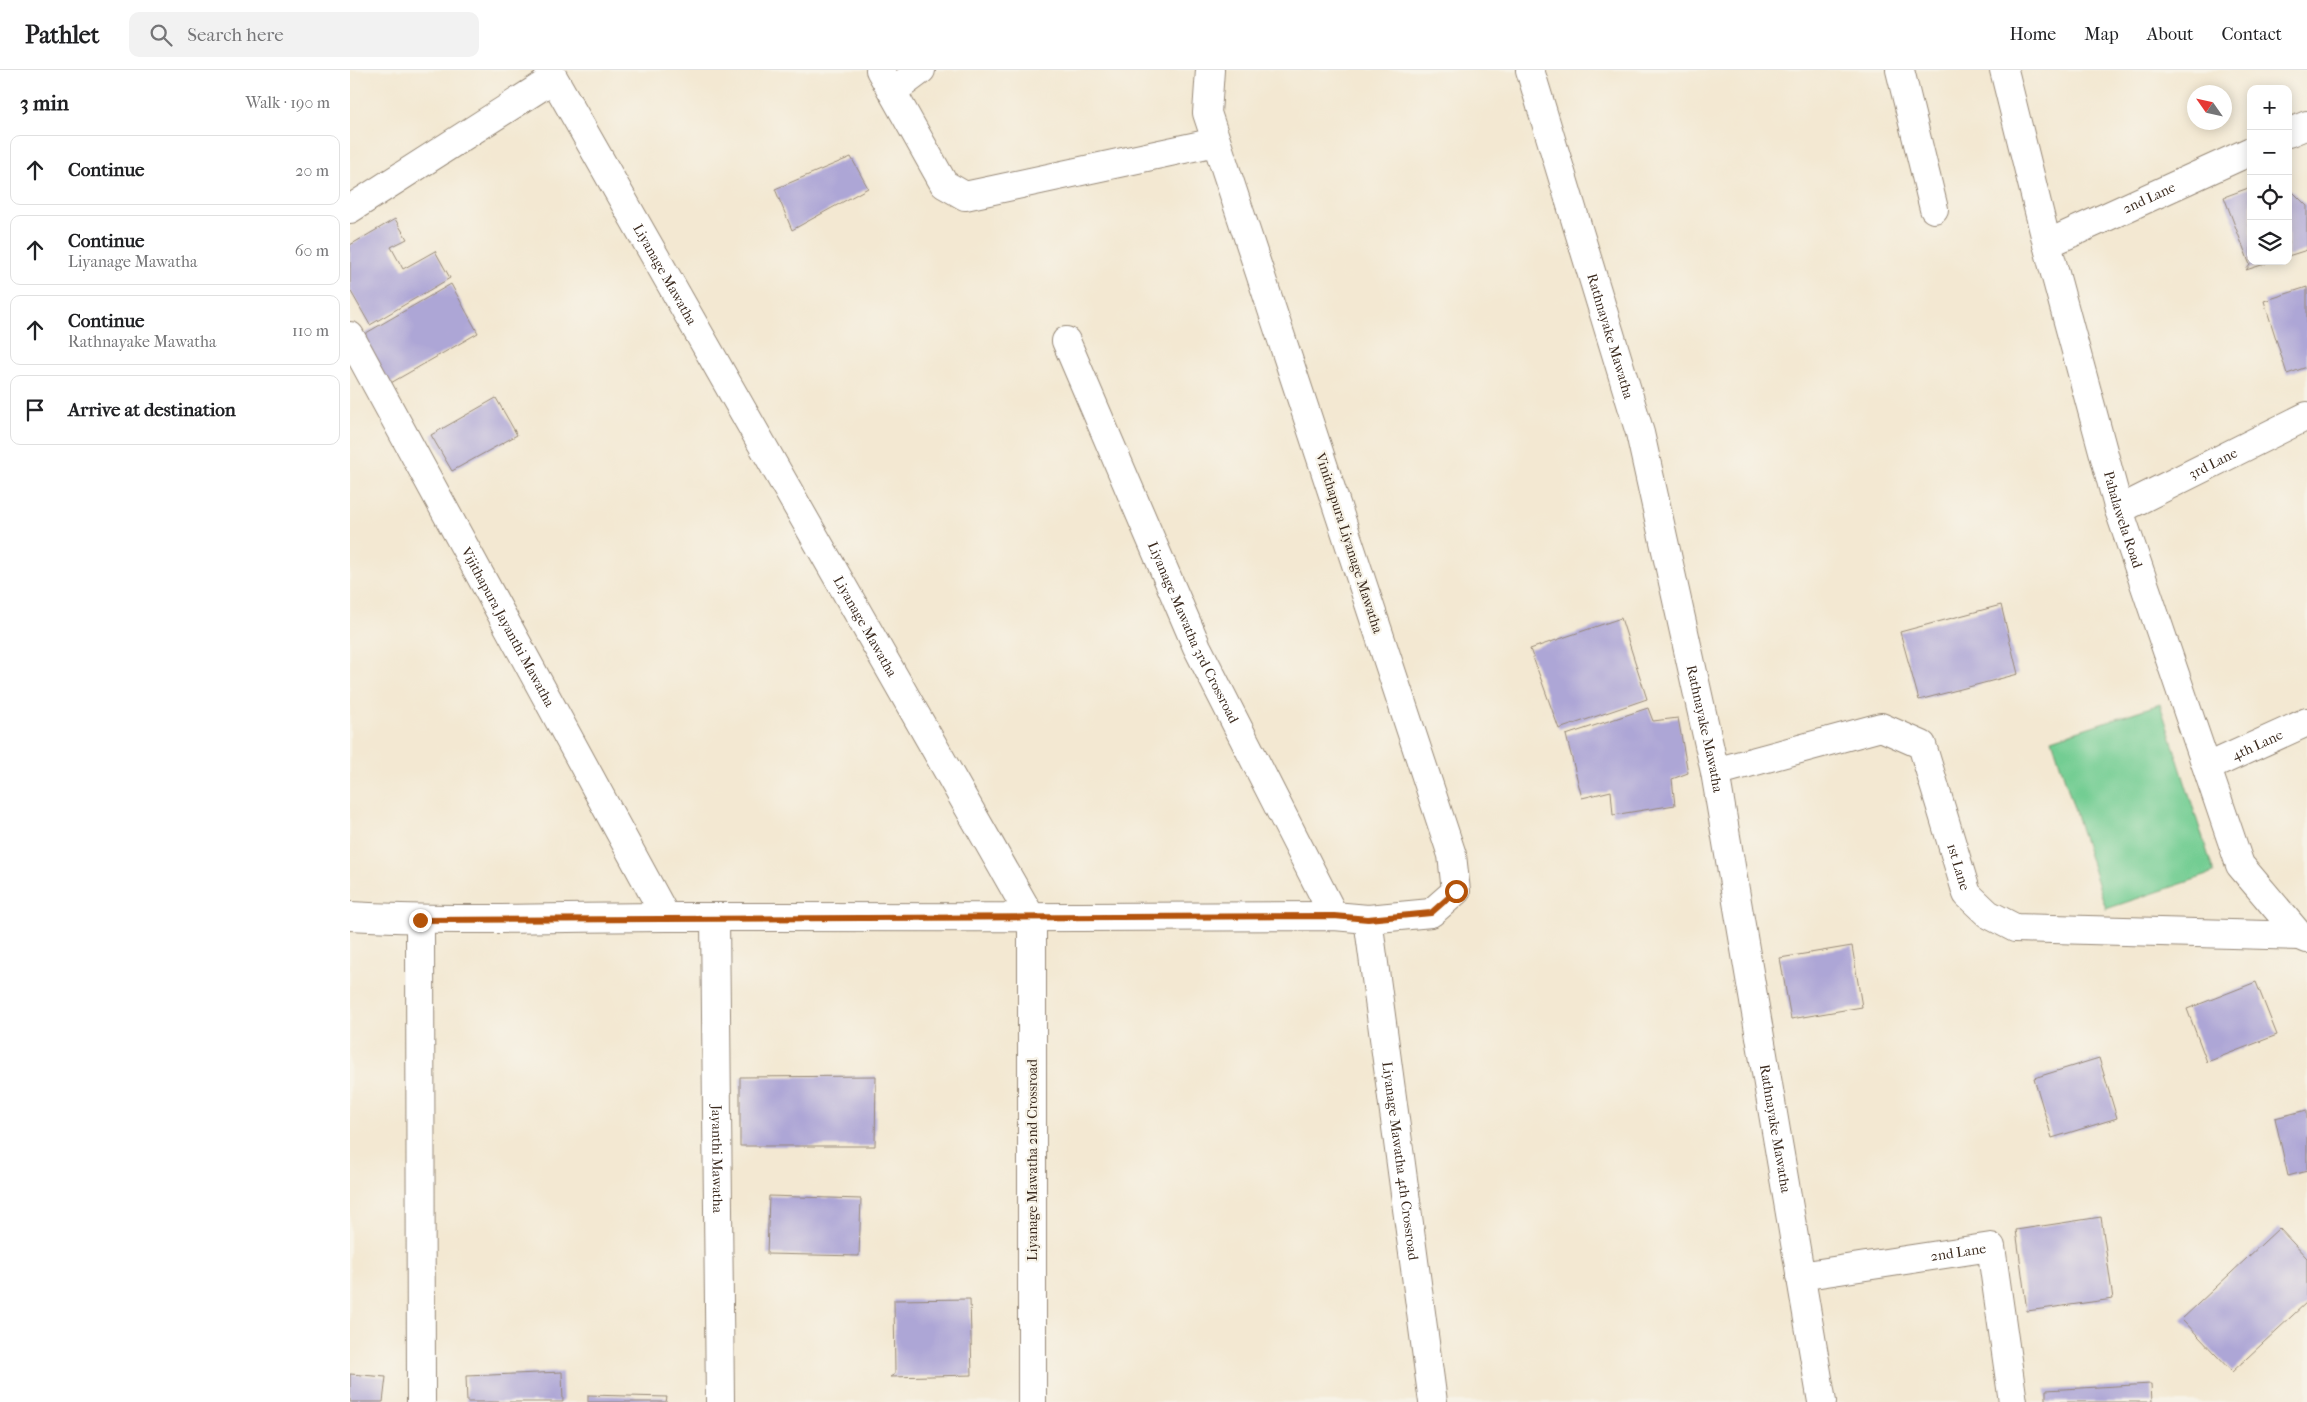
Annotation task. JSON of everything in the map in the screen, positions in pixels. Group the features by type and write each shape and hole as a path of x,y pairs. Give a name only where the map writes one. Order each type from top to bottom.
{"street":[{"path":"920,70 887,80 944,184 965,196 1216,142"},
{"name":"Vinithapura Liyanage Mawatha","path":"1210,70 1207,113 1452,855 1456,891 1431,913 1368,919 1334,916"},
{"name":"Rathnayake Mawatha","path":"1530,70 1640,433 1715,772 1822,1402"},
{"path":"1900,70 1934,209"},
{"name":"Pahalawela Road","path":"2004,70 2119,510 2240,865 2304,937"},
{"path":"350,209 551,74"},
{"name":"Liyanage Mawatha","path":"551,74 1032,919"},
{"path":"2292,131 2307,125"},
{"name":"2nd Lane","path":"2048,244 2247,152"},
{"name":"Vijithapura Jayanthi Mawatha","path":"350,336 666,917"},
{"name":"Liyanage Mawatha 3rd Crossroad","path":"1066,341 1197,647 1334,916"},
{"name":"3rd Lane","path":"2119,510 2307,416"},
{"name":"4th Lane","path":"2208,767 2307,722"},
{"name":"1st Lane","path":"1715,772 1881,727 1922,745 1967,894 1994,918 2016,928 2304,937"},
{"path":"350,916 420,920 666,917 1032,919 1334,916"},
{"name":"Jayanthi Mawatha","path":"715,918 720,1402"},
{"name":"Liyanage Mawatha 2nd Crossroad","path":"1032,919 1032,1402"},
{"name":"Liyanage Mawatha 4th Crossroad","path":"1368,919 1432,1402"},
{"path":"420,920 421,1402"},
{"name":"2nd Lane","path":"1800,1276 1991,1247 2013,1402"}],"green space":[{"path":"2160,704 2214,873 2106,909 2052,739"}],"building":[{"path":"851,157 868,188 792,230 775,189"},
{"path":"2247,188 2247,257 2224,197"},
{"path":"2292,191 2307,206 2307,250 2292,255"},
{"path":"395,219 407,239 391,247 403,269 435,251 450,278 370,325 350,290 350,245"},
{"path":"2250,265 2262,265 2246,270"},
{"path":"451,284 478,333 389,384 361,336"},
{"path":"2307,287 2307,367 2287,374 2264,301"},
{"path":"496,398 517,435 452,471 431,435"},
{"path":"2001,605 2018,674 1919,700 1900,632"},
{"path":"1621,618 1647,699 1559,729 1530,649"},
{"path":"1648,708 1653,721 1678,718 1688,773 1672,779 1675,805 1613,815 1611,791 1582,798 1566,735"},
{"path":"1852,946 1862,1007 1791,1019 1780,958"},
{"path":"2256,982 2277,1035 2207,1062 2187,1009"},
{"path":"2099,1058 2117,1118 2052,1138 2034,1078"},
{"path":"876,1076 875,1146 740,1146 740,1077"},
{"path":"2307,1110 2307,1171 2288,1176 2275,1118"},
{"path":"769,1196 861,1199 859,1256 767,1254"},
{"path":"2101,1217 2113,1299 2027,1311 2016,1230"},
{"path":"2279,1228 2307,1258 2307,1302 2232,1372 2182,1319"},
{"path":"970,1299 972,1375 890,1377 895,1374 894,1300"},
{"path":"562,1372 563,1402 467,1402 466,1376"},
{"path":"350,1374 386,1377 383,1402 350,1402"},
{"path":"2151,1384 2152,1402 2046,1402 2046,1390"},
{"path":"588,1395 667,1397 666,1402 588,1402"}],"route":[{"path":"420,920 666,917 1032,919 1334,916 1368,919 1431,913 1456,891"}]}
